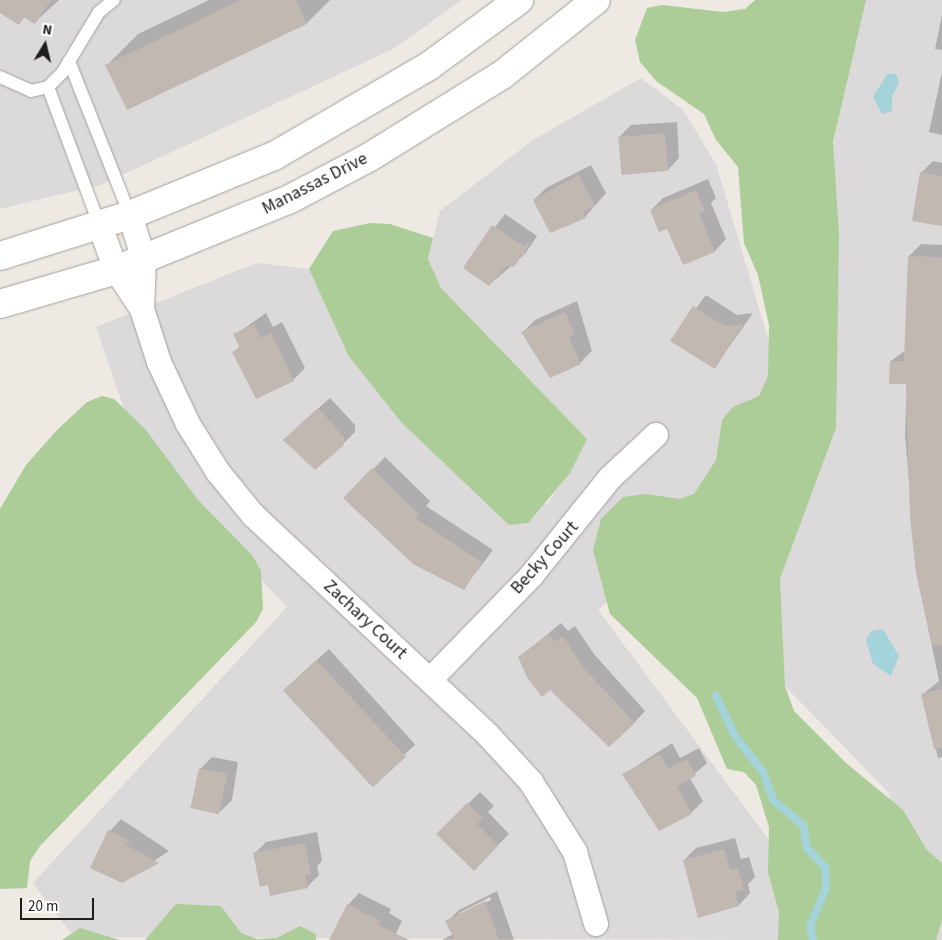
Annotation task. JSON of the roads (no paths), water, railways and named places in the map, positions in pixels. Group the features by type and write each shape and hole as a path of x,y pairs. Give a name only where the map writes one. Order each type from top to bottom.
{"street":[{"path":"0,256 100,226 274,156 351,114 429,66 519,0"},
{"name":"Manassas Drive","path":"0,304 144,260 292,198 368,158 502,75 596,0"},
{"name":"Zachary Court","path":"130,215 144,260 142,309"},
{"name":"Zachary Court","path":"100,226 116,270 142,309 159,362 218,472 254,515 488,735 555,815 575,852 596,924"},
{"name":"Becky Court","path":"430,680 532,575 610,478 656,435"}],"lane":[{"path":"0,77 32,91 48,87 70,61 99,12 114,0"},
{"path":"70,61 130,215"},
{"path":"48,87 100,226"}],"water":[{"path":"887,74 896,74 899,83 892,96 892,111 882,114 873,97"},
{"path":"883,629 899,656 891,676 873,664 866,640 871,631"}],"waterway":[{"path":"716,696 735,736 763,772 773,800 803,825 807,848 825,867 826,888 810,926 813,940"}]}
